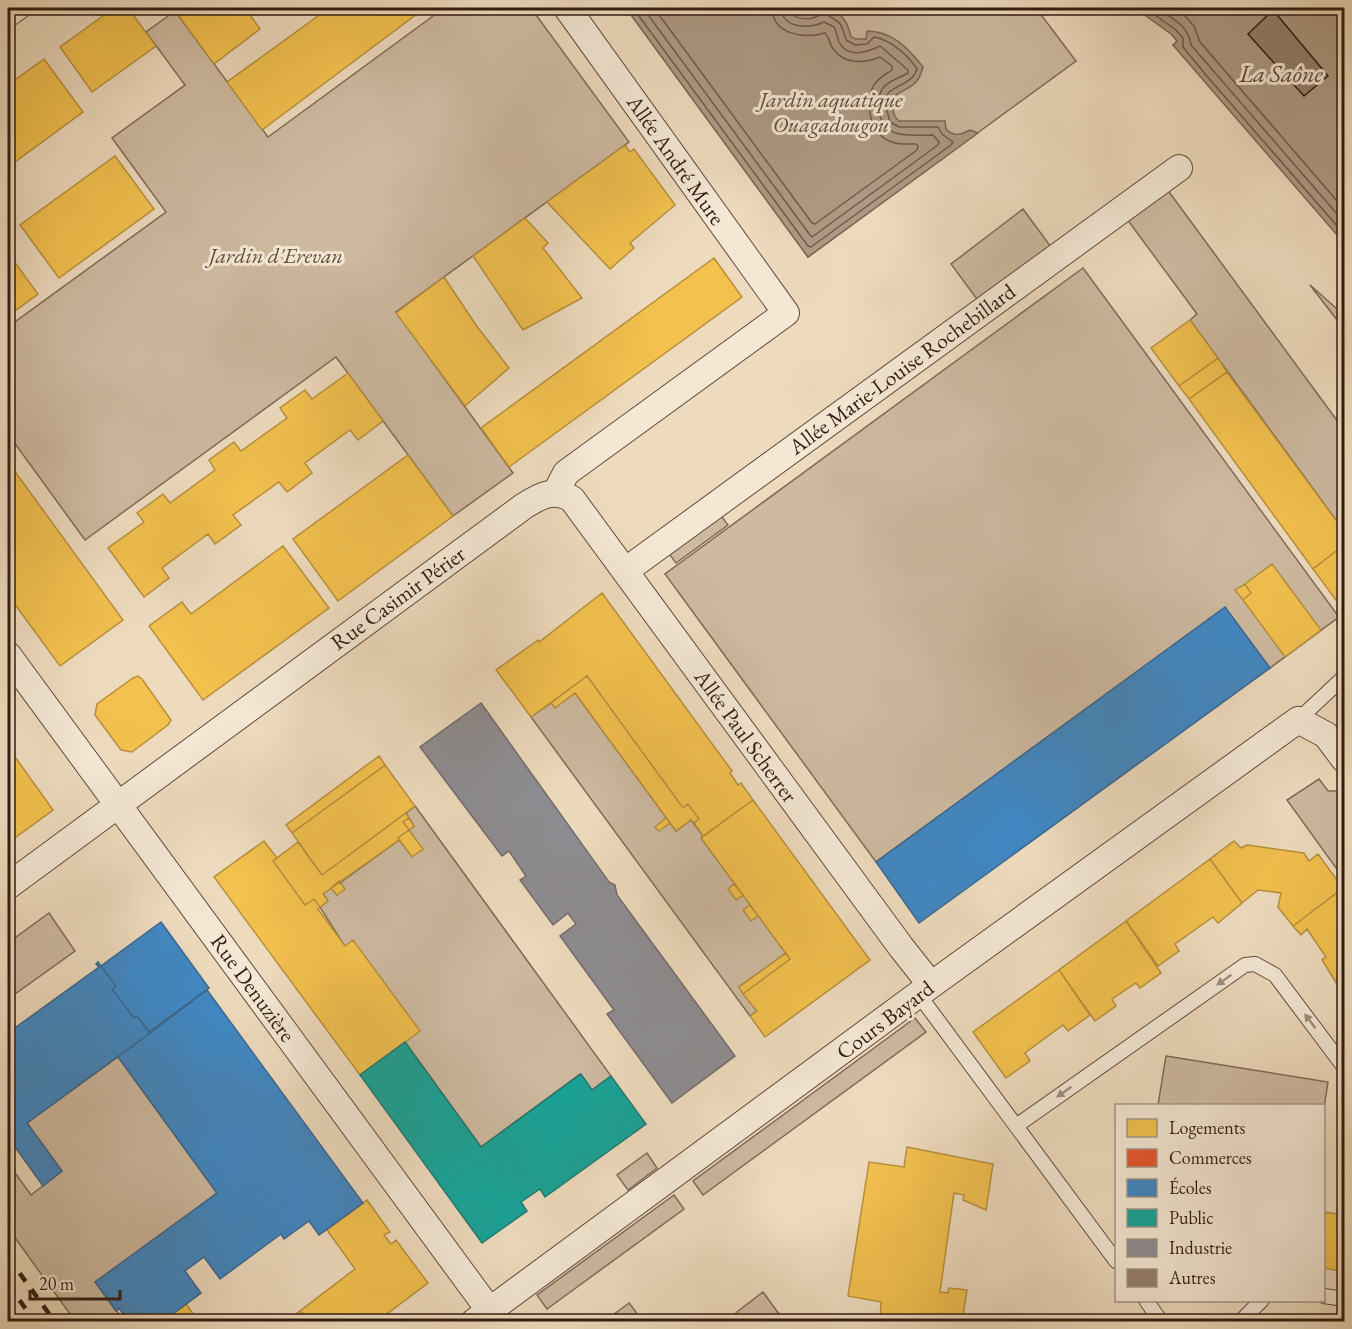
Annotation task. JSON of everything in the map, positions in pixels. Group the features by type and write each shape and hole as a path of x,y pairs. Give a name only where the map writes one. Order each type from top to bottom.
{"street":[{"name":"Allée André Mure","path":"556,492 566,473 786,313 567,8"},
{"name":"Allée Marie-Louise Rochebillard","path":"625,571 1179,168"},
{"name":"Allée Paul Scherrer","path":"556,492 572,499 901,947 925,990"},
{"name":"Rue Casimir Périer","path":"8,886 524,506 544,494 556,492"},
{"name":"Rue Denuzière","path":"8,655 488,1318"},
{"name":"Cours Bayard","path":"488,1318 925,990 1298,720"},
{"path":"1298,720 1326,735 1344,759"}],"lane":[{"path":"8,21 26,8"},
{"path":"1298,720 1344,677"},
{"path":"1016,1126 1245,965 1255,964 1275,975 1344,1067"},
{"path":"925,990 1016,1126 1115,1260"},
{"path":"1325,1296 1344,1299"},
{"path":"1147,1302 1161,1322"},
{"path":"1240,1322 1260,1302"}],"green space":[{"name":"Jardin d'Erevan","path":"444,8 531,8 629,142 396,312 513,473 453,516 336,357 85,540 8,434 8,327 166,212 112,138 185,85 146,32 175,11 268,137"},
{"name":"Jardin aquatique Ouagadougou","path":"626,8 1036,8 1076,61 808,257"},
{"path":"1164,185 1344,430 1344,531 1190,320 1197,314 1124,215"},
{"path":"1023,209 1054,251 982,306 951,264"},
{"path":"1083,268 1339,617 1270,668 1225,608 876,862 665,574"},
{"path":"1310,285 1344,315 1344,329"},
{"path":"719,513 728,525 676,563 667,551"},
{"path":"575,693 676,831 691,820 703,836 701,838 786,953 739,987 757,1011 750,1016 531,717 551,703 555,707"},
{"path":"1319,779 1328,791 1339,791 1344,799 1344,879 1287,800"},
{"path":"415,806 611,1076 592,1090 580,1074 481,1147 405,1042 320,907 328,901 323,894 331,888 337,895 340,883 399,840 412,856 409,830 414,826 406,813"},
{"path":"49,913 75,951 8,999 8,943"},
{"path":"915,1018 926,1032 703,1195 693,1181"},
{"path":"1166,1056 1328,1082 1325,1104 1158,1104"},
{"path":"118,1057 217,1193 96,1283 124,1321 75,1321 8,1228 8,1163 31,1195 62,1171 27,1123"},
{"path":"647,1153 657,1168 628,1190 617,1175"},
{"path":"674,1195 684,1209 547,1309 537,1295"},
{"path":"763,1292 784,1321 743,1321 737,1312"},
{"path":"629,1303 639,1316 631,1321 605,1321"}],"water":[{"name":"Jardin aquatique Ouagadougou","path":"626,8 784,8 810,14 820,8 833,11 845,20 851,37 866,39 867,31 892,37 905,47 923,67 916,82 894,96 893,113 896,119 899,121 945,121 946,129 954,134 970,130 978,133 808,257"},
{"name":"La Saône","path":"1135,8 1344,8 1344,243 1173,45 1177,41 1171,34"}],"building: Logements":[{"path":"114,8 128,8 156,46 92,92 60,47"},
{"path":"173,8 245,8 260,29 214,64"},
{"path":"329,8 425,8 262,130 227,82"},
{"path":"44,59 83,112 8,167 8,85"},
{"path":"625,145 630,152 634,149 675,205 630,243 634,248 610,269 547,202"},
{"path":"115,156 154,209 59,278 20,225"},
{"path":"525,218 548,243 543,248 582,298 523,330 473,256"},
{"path":"8,253 38,294 8,316"},
{"path":"714,258 742,297 509,467 481,428"},
{"path":"444,277 476,325 509,368 465,406 396,313"},
{"path":"1190,320 1218,358 1179,386 1151,348"},
{"path":"1218,358 1227,372 1189,399 1179,386"},
{"path":"1227,372 1344,531 1344,545 1313,569 1189,399"},
{"path":"348,373 383,421 358,440 350,430 305,463 312,473 287,492 279,482 233,515 241,525 215,544 208,534 162,568 169,578 144,597 108,548 144,522 137,513 163,494 170,503 215,470 209,460 234,442 241,451 287,418 280,408 305,390 312,399"},
{"path":"408,455 453,516 338,601 293,539"},
{"path":"8,462 123,620 60,666 8,595"},
{"path":"1344,545 1344,611 1313,569"},
{"path":"283,546 329,608 203,700 149,626 182,602 191,614"},
{"path":"1272,564 1321,630 1285,657 1243,600 1251,593 1245,584"},
{"path":"1245,584 1251,593 1243,600 1235,590"},
{"path":"602,593 732,771 730,773 738,785 741,783 753,800 703,836 694,823 699,819 688,804 683,808 587,676 531,717 496,670 538,640 539,642"},
{"path":"138,676 171,720 168,725 132,752 121,750 95,715 97,704"},
{"path":"587,676 683,808 688,804 699,819 694,823 691,820 676,831 575,693 555,708 551,703"},
{"path":"8,747 53,810 8,843"},
{"path":"379,756 385,765 292,833 286,825"},
{"path":"385,765 415,806 322,875 292,833"},
{"path":"753,800 870,960 765,1037 750,1016 757,1011 743,994 790,959 701,838"},
{"path":"406,813 409,818 403,822 409,830 398,838 399,840 323,894 328,901 320,907 314,899 305,905 273,861 298,842 322,875"},
{"path":"409,818 414,826 409,830 403,822"},
{"path":"666,818 670,823 659,831 655,827"},
{"path":"409,830 423,849 412,857 398,838"},
{"path":"264,841 277,858 273,861 305,905 314,899 320,907 318,909 345,946 353,940 420,1031 360,1075 214,877"},
{"path":"1234,841 1241,848 1247,845 1304,853 1309,861 1318,854 1343,888 1293,926 1278,907 1281,893 1258,890 1242,903 1210,859"},
{"path":"1210,859 1242,903 1218,923 1213,917 1175,944 1179,951 1158,966 1126,921"},
{"path":"339,881 345,889 337,895 331,888"},
{"path":"734,884 743,895 736,900 728,889"},
{"path":"1343,888 1344,978 1337,984 1322,960 1326,957 1307,929 1301,935 1293,926"},
{"path":"750,905 758,916 751,921 743,910"},
{"path":"1126,921 1161,973 1140,988 1136,983 1112,999 1116,1006 1095,1021 1059,970"},
{"path":"786,953 790,959 743,994 739,987"},
{"path":"1059,970 1090,1015 1068,1031 1063,1025 1025,1053 1030,1061 1006,1078 973,1032"},
{"path":"1344,978 1344,994 1337,984"},
{"path":"907,1147 993,1164 986,1210 963,1200 964,1195 954,1193 940,1292 948,1293 949,1288 967,1290 962,1322 880,1322 881,1302 848,1296 869,1162 904,1167"},
{"path":"367,1200 390,1232 384,1235 391,1244 396,1240 428,1283 376,1322 296,1322 304,1316 300,1311 355,1269 327,1230"},
{"path":"1325,1212 1344,1215 1344,1272 1325,1268"},
{"path":"186,1304 199,1322 173,1322 169,1316"},
{"path":"300,1311 304,1316 296,1322 285,1322"},
{"path":"737,1312 743,1322 724,1322"}],"building: Commerces":[{"path":"1232,8 1247,8 1242,13"}],"building: Écoles":[{"path":"1225,607 1270,668 919,923 876,862"},
{"path":"161,922 209,988 149,1032 137,1016 134,1018 112,989 116,986 101,966"},
{"path":"98,962 116,986 112,989 134,1018 137,1016 150,1033 27,1123 62,1171 43,1186 8,1139 8,1033 99,967 96,964"},
{"path":"207,990 363,1203 319,1235 309,1221 284,1239 281,1234 220,1279 204,1257 185,1271 201,1293 162,1322 129,1322 119,1308 116,1311 95,1282 217,1193 118,1057"}],"building: Public":[{"path":"405,1042 481,1147 581,1074 592,1090 611,1076 646,1124 545,1197 540,1189 521,1202 527,1211 482,1243 360,1075"}],"building: Industrie":[{"path":"481,703 609,882 615,885 617,895 735,1056 672,1103 607,1014 614,1010 560,936 576,924 568,913 553,925 520,880 526,876 509,851 502,856 420,747"}],"building: Autres":[{"path":"1273,10 1328,76 1304,96 1248,34"}],"railway":[{"path":"8,1257 55,1322"},
{"path":"8,1284 35,1322"}]}
